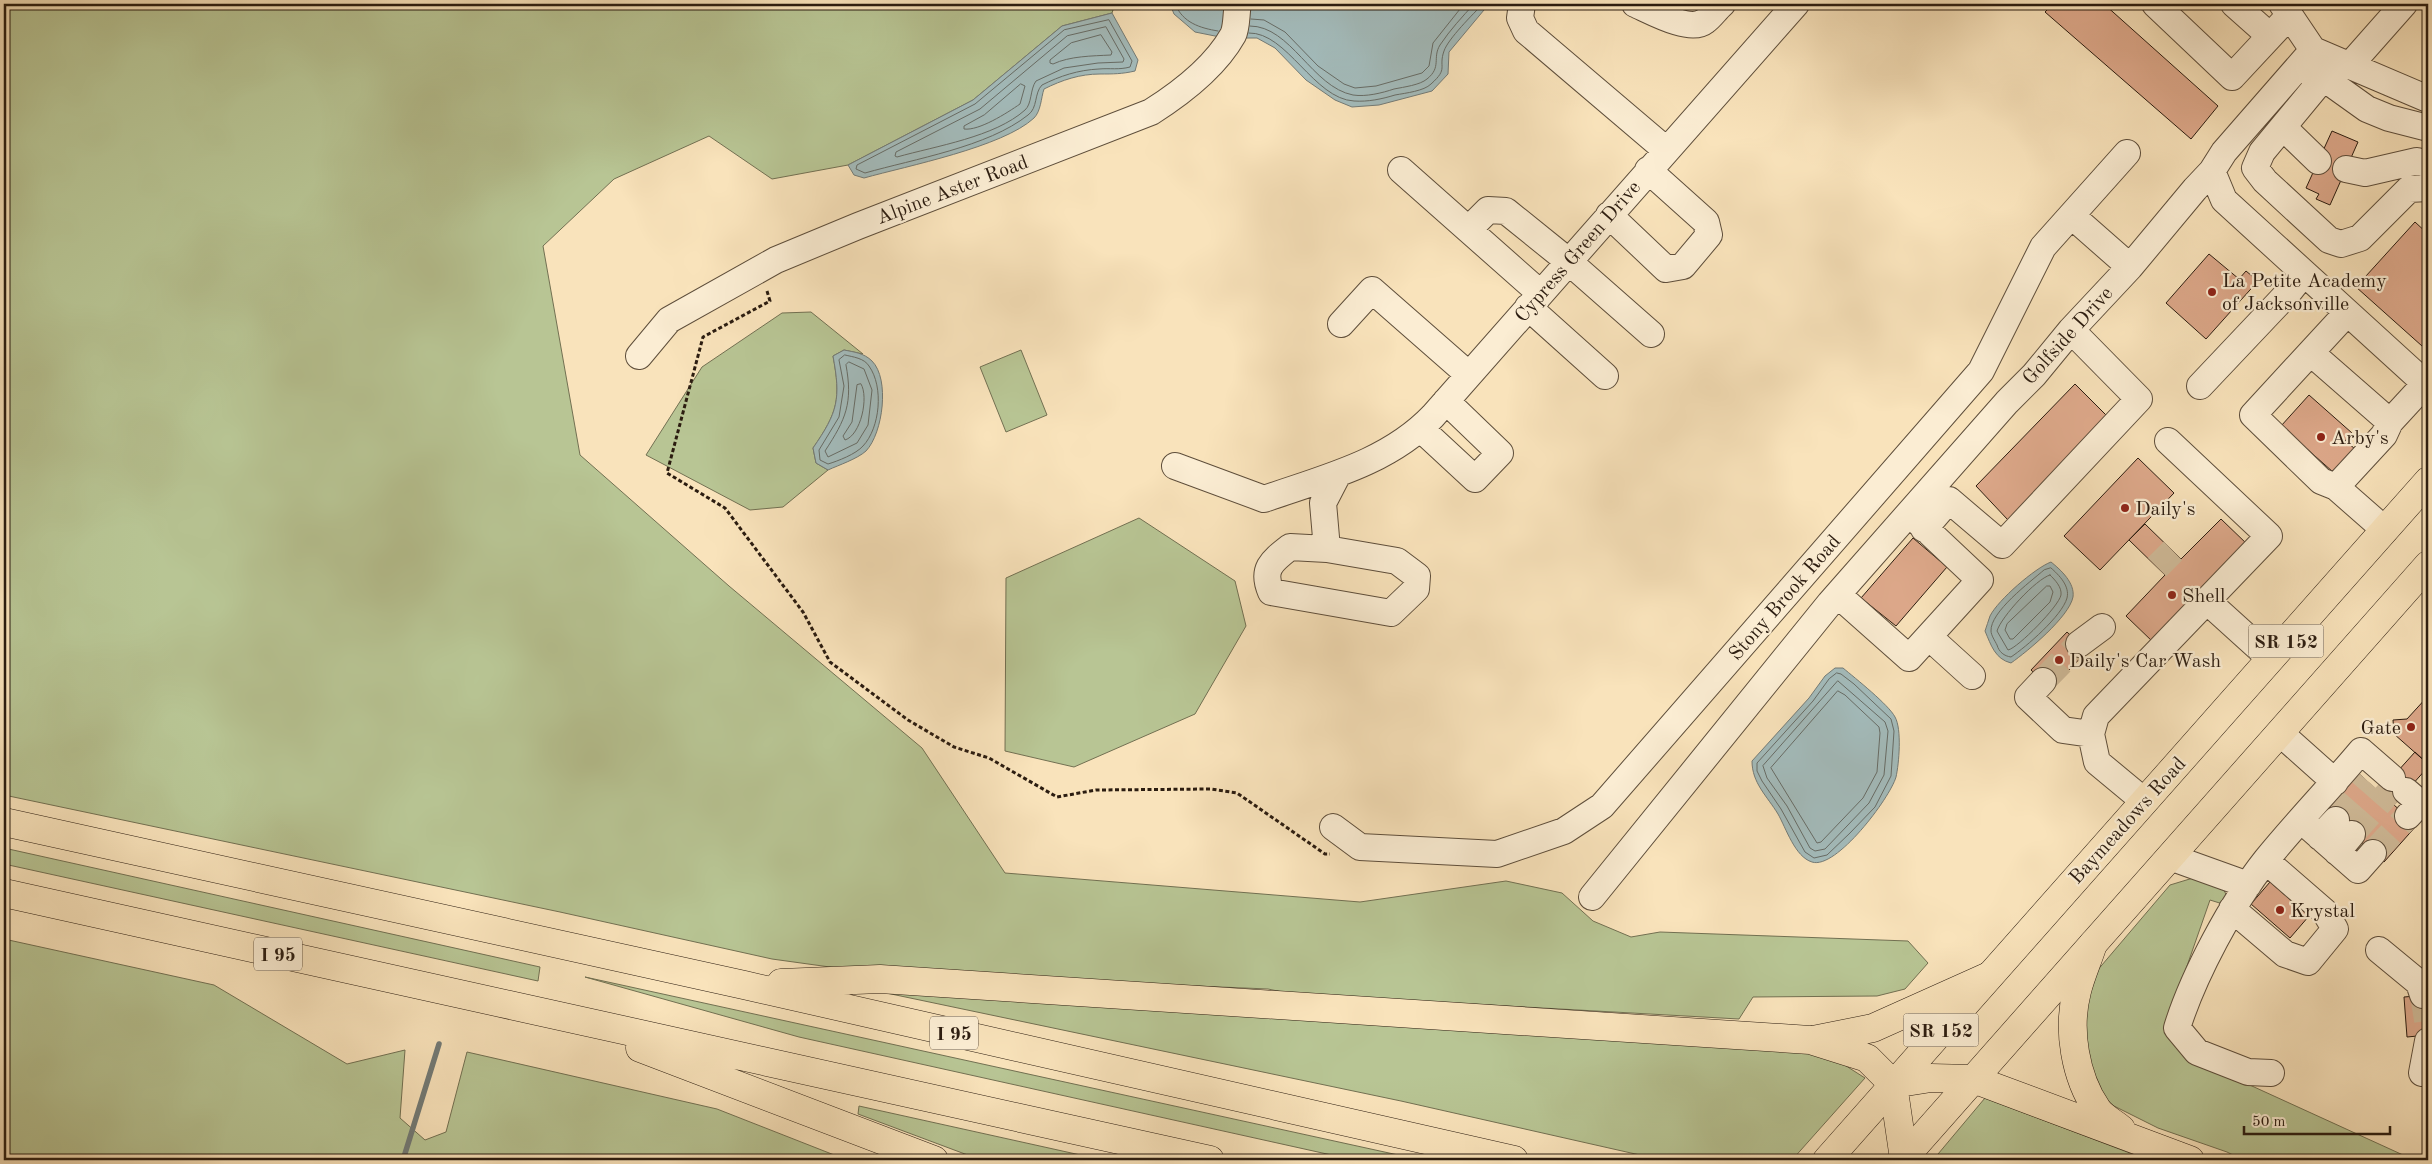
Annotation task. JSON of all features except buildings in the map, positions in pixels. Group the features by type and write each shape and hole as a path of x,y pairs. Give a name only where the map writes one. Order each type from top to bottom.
{"main road":[{"name":"Baymeadows Road","path":"1827,1160 2428,481"},
{"name":"SR 152","path":"1903,1159 2280,733 2424,578"},
{"name":"I 95","path":"4,822 744,985 1514,1160"},
{"name":"I 95","path":"4,893 1210,1160"},
{"path":"2093,944 2076,992 2072,1032 2075,1050 2086,1087 2098,1111 2130,1136"},
{"path":"1810,1040 1873,1028 1989,976"},
{"path":"744,985 880,979 1810,1040 1867,1058 1893,1084 1903,1159"},
{"path":"552,1014 934,1160"},
{"path":"1893,1084 1931,1078 1973,1079 2130,1136 2190,1160"}],"street":[{"name":"Alpine Aster Road","path":"639,356 669,320 776,260 858,226 1151,112 1178,95 1218,56 1234,33 1238,4"},
{"path":"1522,4 1520,18 1526,31 1666,150"},
{"path":"1635,4 1685,25 1695,26 1704,22 1722,4"},
{"name":"Cypress Green Drive","path":"1175,466 1264,499 1338,474 1377,458 1421,428 1796,4"},
{"path":"2155,4 2232,77 2270,36 2286,10 2313,50 2332,84 2366,109 2389,118 2428,128"},
{"path":"2234,4 2270,36"},
{"path":"2350,64 2404,4"},
{"path":"2313,50 2350,64 2428,99"},
{"path":"2313,50 2315,88 2284,128 2262,152 2255,168 2265,181 2329,240 2341,244 2360,238 2409,189 2428,188"},
{"name":"Golfside Drive","path":"1592,896 1818,618 1838,595 1917,522 1942,493 2006,402 2034,375 2071,330 2130,267 2189,195 2212,171 2224,152 2313,50"},
{"path":"2284,128 2318,161"},
{"name":"Stony Brook Road","path":"1333,828 1360,847 1497,854 1564,830 1602,806 1981,371 2043,247 2127,153"},
{"path":"2346,169 2364,172 2417,161 2428,164"},
{"path":"1401,170 1469,230 1605,376"},
{"path":"1609,215 1666,269 1683,266 1709,236 1706,222 1648,170"},
{"path":"2212,171 2224,200 2426,385 2336,487"},
{"path":"1469,230 1488,210 1506,211 1568,261 1651,334"},
{"path":"2072,216 2130,267"},
{"path":"2200,386 2288,293 2304,273"},
{"path":"1341,324 1372,290 1469,374"},
{"path":"2347,313 2253,415 2321,481 2336,487 2385,530"},
{"path":"1942,493 2002,545 2139,399 2071,330"},
{"path":"2311,353 2387,428"},
{"path":"1421,428 1475,479 1500,453 1446,401"},
{"path":"2144,801 2097,762 2091,734 2096,716 2269,536 2168,441"},
{"path":"1327,549 1323,503 1338,474"},
{"path":"1838,595 1909,658 1980,580 1917,522"},
{"path":"1290,547 1327,549 1397,561 1417,576 1416,589 1391,613 1271,592 1266,580 1271,562 1290,547"},
{"path":"2207,601 2270,658"},
{"path":"2079,644 2102,627"},
{"path":"1929,637 1972,676"},
{"path":"2043,681 2028,697 2063,730 2091,734"},
{"path":"2280,733 2335,782"},
{"path":"2374,853 2358,870 2329,832 2335,782 2361,751 2391,787"},
{"path":"2271,1073 2248,1072 2197,1052 2177,1028 2185,1000 2232,909 2258,870 2329,832"},
{"path":"2170,857 2258,870 2319,922 2319,936 2314,954 2308,962 2285,954 2232,909"},
{"path":"2379,950 2419,983 2423,995"},
{"path":"2422,1073 2428,1042"}],"green space":[{"path":"4,4 1115,4 1112,13 1062,26 973,100 848,165 772,179 709,136 614,179 543,246 580,455 729,586 922,748 1005,873 1360,902 1506,881 1562,893 1593,921 1631,937 1660,932 1908,941 1928,963 1905,989 1877,996 1753,997 1739,1019 1292,994 1268,989 866,972 772,959 560,912 4,795"},
{"path":"811,312 863,354 844,350 833,356 837,383 835,405 828,424 813,448 816,463 828,470 783,507 750,510 646,455 702,367 782,313"},
{"path":"1021,350 1047,415 1006,432 980,367"},
{"path":"1139,518 1235,581 1246,626 1195,714 1074,767 1005,751 1006,578"},
{"path":"4,848 540,967 538,981 4,864"},
{"path":"2193,878 2220,884 2229,899 2226,905 2210,900 2180,986 2195,1060 2414,1160 2243,1160 2227,1152 2158,1128 2114,1106 2094,1088 2079,1036 2096,972 2170,885"},
{"path":"4,939 214,985 347,1064 405,1050 400,1118 425,1140 446,1132 467,1052 717,1109 847,1160 4,1160"},
{"path":"585,977 1421,1160 1354,1160 799,1037"},
{"path":"853,986 1801,1051 1843,1064 1865,1078 1792,1160 1662,1160 1401,1101"},
{"path":"1985,1098 2135,1155 2148,1160 1933,1160"},
{"path":"859,1106 1103,1160 981,1160 858,1114"}],"water":[{"path":"1170,4 1489,4 1449,52 1448,74 1432,91 1379,105 1352,107 1335,100 1306,80 1275,48 1257,38 1225,38 1195,32 1174,14"},
{"path":"1112,13 1138,60 1135,71 1078,76 1044,89 1034,118 1020,128 978,147 864,178 854,175 848,165 973,100 1062,26"},
{"path":"844,350 869,358 878,369 881,380 882,406 877,432 866,451 828,470 816,463 813,448 828,424 835,405 837,383 833,356"},
{"path":"2051,562 2070,582 2073,597 2070,605 2056,624 2037,642 2011,663 2006,661 1994,651 1985,631 1990,616 1994,609 2018,585 2044,565"},
{"path":"1835,668 1843,668 1892,712 1899,730 1898,764 1892,787 1861,830 1834,855 1822,862 1812,862 1806,859 1796,848 1778,814 1757,783 1752,761 1809,698 1825,676"}],"waterway":[{"path":"403,1160 439,1044"}],"tunnel":[{"path":"2157,567 2173,551"},
{"path":"2043,681 2079,644"},
{"path":"2336,820 2369,782"},
{"path":"2352,834 2397,783"},
{"path":"2373,853 2408,816"},
{"path":"2423,995 2428,1026"}],"place":[{"name":"La Petite Academy of Jacksonville","path":"2212,292"},
{"name":"Arby's","path":"2321,437"},
{"name":"Daily's","path":"2125,508"},
{"name":"Shell","path":"2172,595"},
{"name":"Daily's Car Wash","path":"2059,660"},
{"name":"Gate","path":"2411,727"},
{"name":"Krystal","path":"2280,910"}]}
